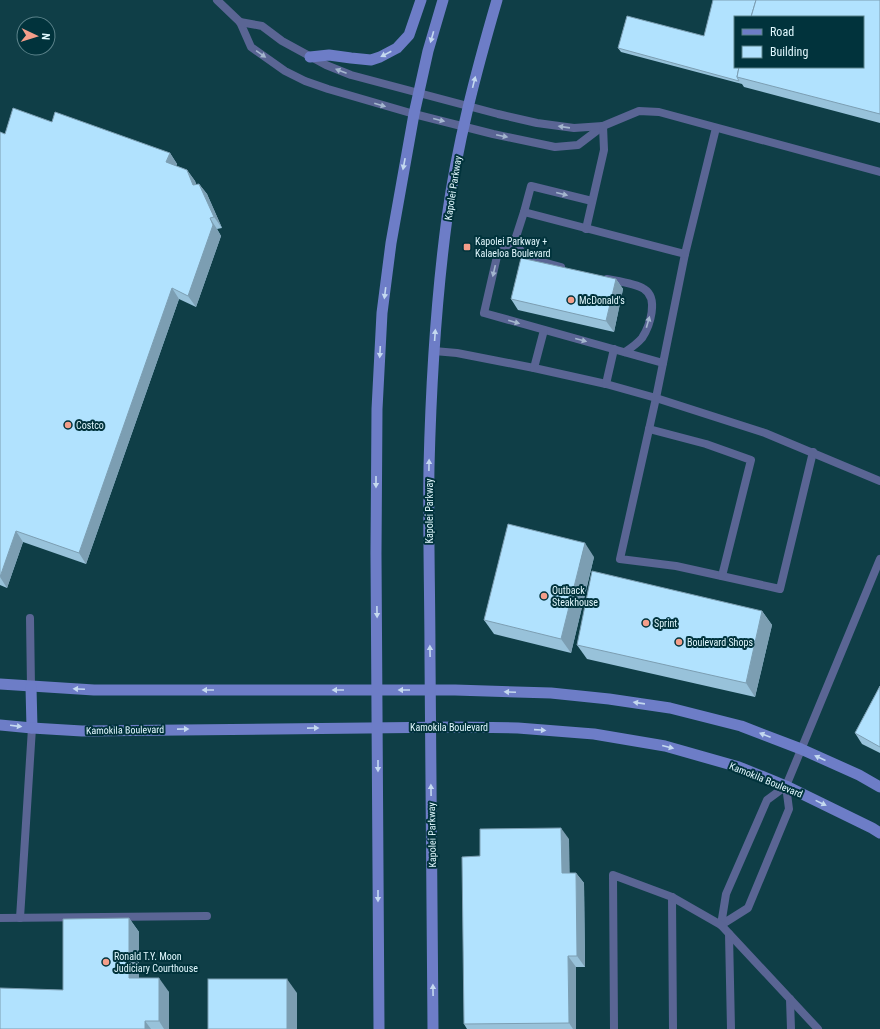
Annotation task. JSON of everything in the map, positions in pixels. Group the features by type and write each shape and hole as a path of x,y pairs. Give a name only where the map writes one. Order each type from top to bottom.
{"main road":[{"path":"310,57 329,55 371,60 380,57 397,48 409,35 421,0"},
{"path":"379,1029 376,554 377,409 382,314 391,243 414,114 428,51 443,0"},
{"name":"Kapolei Parkway","path":"433,1029 429,465 434,350 439,288 448,216 464,127 468,106 497,0"},
{"path":"0,684 94,690 430,690 551,694 610,699 670,708 741,726 801,749 858,775 880,787"},
{"path":"31,687 32,728"},
{"name":"Kamokila Boulevard","path":"0,725 82,731 378,727 518,728 608,736 665,746 738,767 786,786 880,833"}],"lane":[{"path":"217,0 240,22 251,47 285,72 328,89 464,127 556,146 578,145 603,126 639,111 659,112 880,172"},
{"path":"240,22 262,26 282,41 310,57 352,75 537,123 574,128 603,126"},
{"path":"586,229 604,150 603,126"},
{"path":"716,128 685,254 664,363 620,559 676,566 780,589 813,452"},
{"path":"592,201 531,186 514,240 498,252 484,313 664,363"},
{"path":"524,212 685,254"},
{"path":"514,240 524,257 573,270"},
{"path":"603,277 640,287 647,292 651,299 652,304 650,318 645,332 634,346 625,352"},
{"path":"534,368 544,330"},
{"path":"606,384 614,349"},
{"path":"434,350 534,368 606,384 656,398 765,433 880,481"},
{"path":"649,429 706,444 751,460 722,576"},
{"path":"721,925 748,908 789,809 786,786 880,559"},
{"path":"30,618 31,687"},
{"path":"20,918 32,728"},
{"path":"721,925 726,894 767,800 786,786"},
{"path":"614,1029 613,874 672,897 721,925 818,1029"},
{"path":"672,897 673,1029"},
{"path":"0,918 207,916"},
{"path":"729,934 731,1029"},
{"path":"790,999 791,1029"}],"building":[{"path":"713,0 756,0 751,16 734,16 734,68 739,68 737,77 739,81 618,48 627,16 704,36"},
{"path":"756,0 880,0 880,114 737,77 739,68 864,68 864,16 751,16"},
{"name":"Costco","path":"13,108 52,122 55,112 170,153 166,162 187,170 193,185 199,184 214,217 210,218 213,225 188,296 172,288 79,553 16,531 0,577 0,132 5,134"},
{"name":"McDonald's","path":"521,258 616,279 606,321 511,299"},
{"name":"Outback Steakhouse","path":"508,524 585,543 561,639 484,620"},
{"name":"Boulevard Shops","path":"592,571 762,611 746,683 577,645"},
{"path":"880,686 880,747 855,733"},
{"path":"561,828 562,873 576,873 577,956 568,956 569,1023 464,1024 462,857 480,856 480,829"},
{"path":"129,918 129,978 159,978 159,1021 145,1021 145,1029 0,1029 0,988 63,990 63,919"},
{"name":"Ronald T.Y. Moon Judiciary Courthouse","path":"208,979 287,979 287,1029 208,1029"}],"place":[{"name":"Kapolei Parkway + Kalaeloa Boulevard","path":"467,247"},
{"name":"McDonald's","path":"571,300"},
{"name":"Costco","path":"68,425"},
{"name":"Outback Steakhouse","path":"544,596"},
{"name":"Sprint","path":"646,623"},
{"name":"Boulevard Shops","path":"679,642"},
{"name":"Ronald T.Y. Moon Judiciary Courthouse","path":"106,962"}]}
